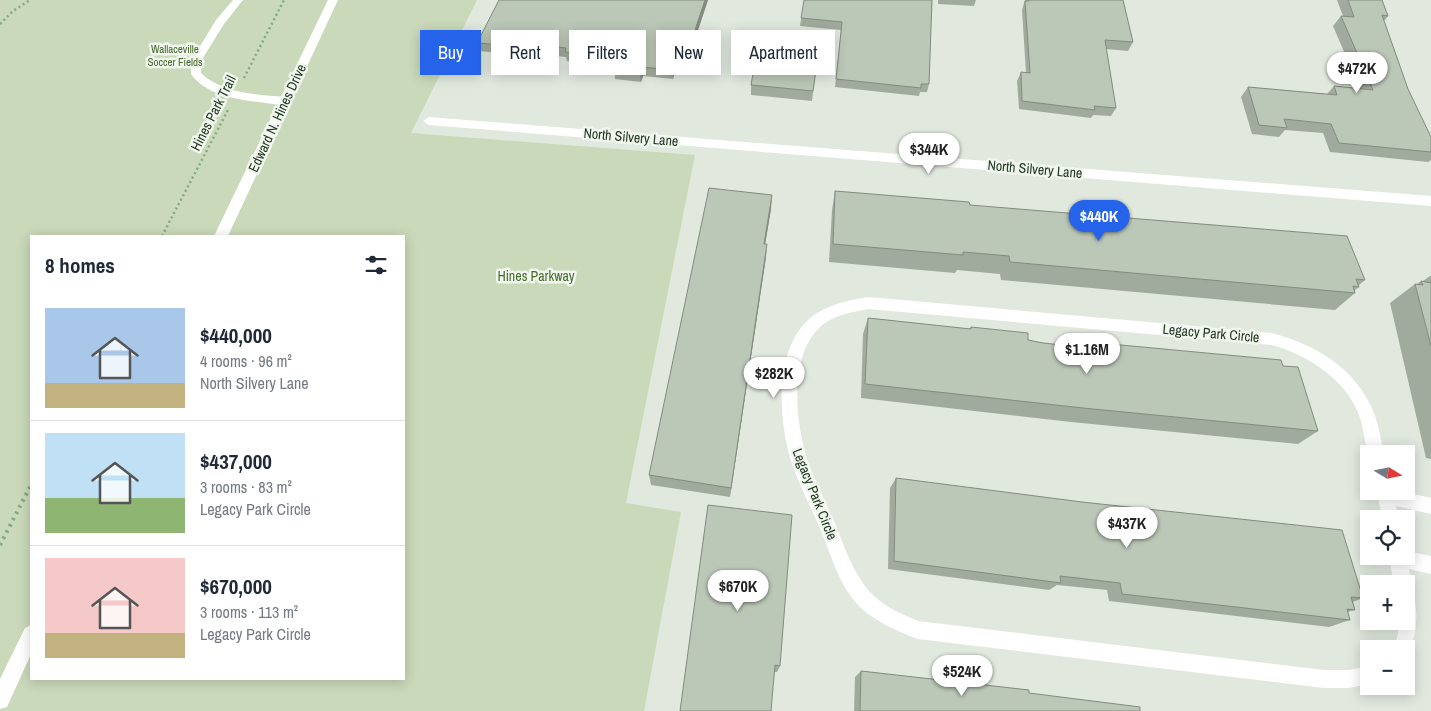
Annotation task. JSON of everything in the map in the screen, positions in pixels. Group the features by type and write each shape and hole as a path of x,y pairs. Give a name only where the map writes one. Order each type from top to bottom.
{"street":[{"name":"Edward N. Hines Drive","path":"220,235 333,0"},
{"name":"North Silvery Lane","path":"429,121 1431,201"},
{"name":"Legacy Park Circle","path":"1360,677 1314,678 918,630 896,622 874,607 858,591 810,488 794,440 790,409 792,364 797,346 816,320 834,310 868,303 1272,339 1302,350 1324,362 1343,378 1359,397 1367,414 1374,445"},
{"path":"1408,500 1431,506"},
{"path":"1415,561 1431,565"},
{"path":"0,700 30,636"}],"lane":[{"path":"238,0 220,22 196,61 196,74 202,81 236,95 285,101"}],"path":[{"path":"0,24 13,11 30,0"},
{"name":"Hines Park Trail","path":"163,235 284,0"},
{"path":"0,545 30,487"}],"green space":[{"name":"Hines Parkway","path":"0,0 477,0 462,30 420,30 420,75 440,75 411,133 695,155 626,503 681,512 644,711 0,711"}],"building":[{"path":"499,0 705,0 695,30 656,30 656,68 646,67 646,30 569,30 569,52 565,52 566,48 559,47 559,30 491,30 491,44 481,43 481,35"},
{"path":"804,0 932,0 929,84 921,84 921,88 836,79 842,22 801,18"},
{"path":"1123,0 1133,42 1105,40 1116,108 1094,106 1095,110 1022,101 1021,72 1030,73 1025,1"},
{"path":"1348,0 1382,0 1388,16 1382,15 1408,89 1431,137 1431,152 1339,143 1331,124 1284,119 1287,128 1259,125 1248,87 1337,95 1334,86 1373,90 1341,16 1354,17"},
{"path":"753,75 815,75 813,91 751,85"},
{"path":"709,188 772,195 764,244 767,244 731,488 649,475"},
{"path":"835,191 969,202 970,205 1347,236 1365,280 1356,279 1359,287 1353,286 1355,293 1010,262 1009,256 963,252 963,255 833,244"},
{"path":"1421,281 1431,283 1431,346 1415,284 1423,285"},
{"path":"868,318 1028,333 1028,340 1089,348 1089,342 1281,360 1283,366 1298,367 1318,431 865,384"},
{"path":"896,478 1082,502 1342,530 1360,588 1360,598 1351,597 1355,610 1347,609 1350,620 1122,594 1120,583 1060,576 1061,583 894,561"},
{"path":"708,505 792,515 780,666 775,665 771,711 680,711"},
{"path":"861,671 1029,690 1029,693 1140,707 1140,711 860,711"}],"park label":[{"name":"Wallaceville Soccer Fields","path":"175,55"}]}
